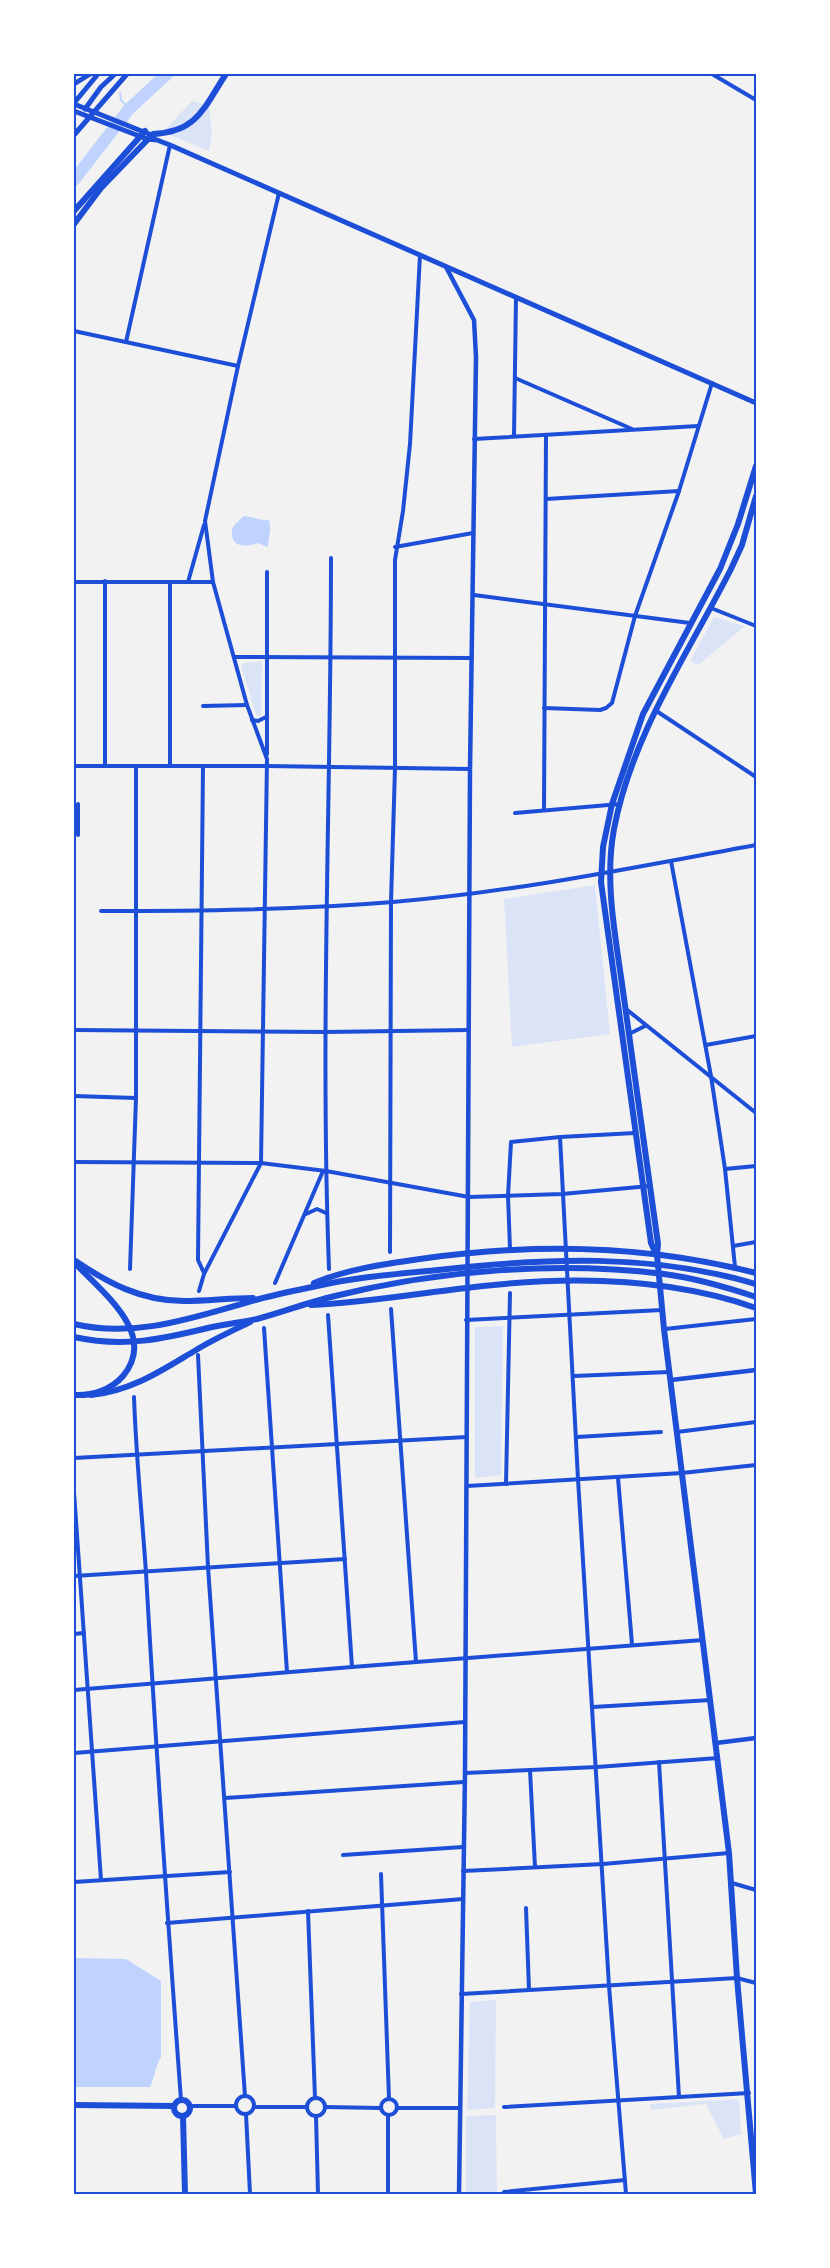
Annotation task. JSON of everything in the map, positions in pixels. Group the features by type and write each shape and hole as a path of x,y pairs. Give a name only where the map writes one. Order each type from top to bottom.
{"main road":[{"path":"74,84 90,74"},
{"path":"98,74 74,103 138,128 140,134"},
{"path":"82,114 101,87 115,74"},
{"path":"74,135 88,116 127,74"},
{"path":"74,224 101,188 152,138 183,129 193,122 226,74"},
{"path":"74,111 170,145 756,403"},
{"path":"74,211 140,134"},
{"path":"657,1257 651,1243 642,1187 600,875 603,847 612,804 643,714 720,569 738,524 756,466"},
{"path":"756,496 742,544 711,608 655,710 620,804 614,830 610,873 629,1034 658,1244 659,1284 669,1372 729,1852 736,1978 756,2194"},
{"path":"704,598 711,608"},
{"path":"690,623 691,643"},
{"path":"650,701 655,710"},
{"path":"294,1292 340,1273 510,1249 657,1257 735,1267 756,1273"},
{"path":"74,1324 107,1330 139,1329 169,1324 260,1299 348,1279 476,1265 552,1260 622,1261 666,1265 734,1277 756,1284"},
{"path":"74,1261 111,1284 146,1297 183,1301 260,1299"},
{"path":"74,1261 124,1316 135,1344 132,1361 121,1379 91,1395"},
{"path":"74,1337 101,1342 140,1342 255,1319 334,1296 408,1282 536,1268 581,1268 666,1274 723,1286 756,1297"},
{"path":"300,1306 365,1302 468,1285 567,1280 659,1284 724,1297 756,1308"},
{"path":"74,1395 108,1393 133,1386 205,1344 255,1319"},
{"path":"177,2101 186,2101 190,2106 189,2112 183,2116 175,2114 173,2106 177,2101"},
{"path":"74,2105 173,2106"},
{"path":"183,2116 185,2194"}],"street":[{"path":"712,74 756,100"},
{"path":"126,342 170,145"},
{"path":"188,582 205,521 238,366 279,193"},
{"path":"390,1252 395,547 403,511 410,444 420,255"},
{"path":"446,267 469,307 475,329 474,595 470,769 469,1197 466,1320 465,1773 462,1847 459,2194"},
{"path":"514,436 516,297"},
{"path":"74,331 238,366"},
{"path":"515,378 634,430"},
{"path":"544,708 600,710 609,706 635,616 679,490 711,383"},
{"path":"474,439 698,426"},
{"path":"544,809 546,435"},
{"path":"546,499 679,490"},
{"path":"205,521 213,582 247,705 267,759"},
{"path":"395,547 474,532"},
{"path":"329,1269 325,1171 331,558"},
{"path":"200,1292 204,1274 261,1163 267,766 267,572"},
{"path":"105,581 105,766"},
{"path":"74,582 213,582"},
{"path":"170,583 170,765"},
{"path":"474,595 690,623"},
{"path":"711,608 756,626"},
{"path":"234,657 472,658"},
{"path":"203,706 247,705"},
{"path":"655,710 756,777"},
{"path":"252,720 258,721 266,717"},
{"path":"74,766 470,769"},
{"path":"130,1269 136,1098 136,766"},
{"path":"203,766 198,1260 204,1274"},
{"path":"78,804 76,818 78,836"},
{"path":"515,813 620,804"},
{"path":"102,911 264,909 391,902 471,894 600,875 756,845"},
{"path":"670,861 711,1076 725,1169 735,1267"},
{"path":"626,1009 756,1113"},
{"path":"629,1034 646,1026"},
{"path":"74,1030 326,1032 470,1030"},
{"path":"706,1045 756,1036"},
{"path":"74,1096 136,1098"},
{"path":"510,1249 508,1196 510,1147 513,1141 635,1132"},
{"path":"560,1137 609,1986 626,2194"},
{"path":"74,1162 261,1163 325,1171 469,1197 562,1194 650,1186"},
{"path":"725,1169 756,1166"},
{"path":"275,1283 325,1171"},
{"path":"305,1214 317,1209 327,1213"},
{"path":"733,1245 756,1242"},
{"path":"506,1484 510,1293"},
{"path":"392,1309 416,1662"},
{"path":"466,1320 662,1310"},
{"path":"328,1315 351,1666"},
{"path":"664,1329 756,1319"},
{"path":"264,1328 287,1672"},
{"path":"198,1355 208,1567 244,2096"},
{"path":"671,1380 756,1370"},
{"path":"574,1376 669,1372"},
{"path":"134,1397 167,1923 182,2100"},
{"path":"677,1432 756,1422"},
{"path":"577,1437 661,1432"},
{"path":"74,1458 467,1437"},
{"path":"467,1486 618,1478 756,1465"},
{"path":"618,1478 632,1644"},
{"path":"74,1492 101,1880"},
{"path":"74,1576 345,1559"},
{"path":"74,1634 84,1633"},
{"path":"74,1690 351,1666 703,1640"},
{"path":"593,1707 711,1700"},
{"path":"74,1753 465,1722"},
{"path":"716,1743 756,1738"},
{"path":"465,1773 597,1767 718,1758"},
{"path":"659,1762 680,2097"},
{"path":"530,1770 535,1867"},
{"path":"225,1798 464,1782"},
{"path":"343,1855 462,1847"},
{"path":"462,1872 603,1864 729,1852"},
{"path":"74,1882 230,1872"},
{"path":"381,1874 389,2099"},
{"path":"732,1883 756,1890"},
{"path":"167,1923 463,1899"},
{"path":"526,1908 529,1990"},
{"path":"308,1911 315,2098"},
{"path":"461,1994 736,1978 756,1983"},
{"path":"504,2107 748,2093"},
{"path":"236,2106 237,2101 244,2096"},
{"path":"236,2106 241,2113 246,2114 252,2111 254,2107 252,2099 244,2096"},
{"path":"316,2116 311,2114 307,2107 308,2102 315,2098 321,2099 325,2107"},
{"path":"388,2116 383,2114 380,2108 382,2102 389,2099 394,2101 397,2108"},
{"path":"190,2106 236,2106"},
{"path":"254,2107 307,2107"},
{"path":"325,2107 380,2108"},
{"path":"316,2116 321,2114 325,2107"},
{"path":"397,2108 459,2108"},
{"path":"388,2116 397,2108"},
{"path":"246,2114 250,2194"},
{"path":"316,2116 318,2194"},
{"path":"388,2116 388,2194"},
{"path":"504,2192 625,2180"}],"shaded area":[{"path":"192,101 209,105 212,134 209,151 163,132"},
{"path":"714,617 745,626 698,665 690,661"},
{"path":"262,661 261,715 257,717 241,666 244,663"},
{"path":"595,885 610,1034 512,1047 504,899"},
{"path":"503,1326 501,1475 475,1478 475,1327"},
{"path":"496,2000 495,2108 467,2110 470,2002"},
{"path":"739,2099 741,2134 724,2139 706,2104 651,2110 650,2104"},
{"path":"496,2115 497,2194 466,2194 466,2116"}],"water":[{"path":"244,516 269,520 268,547 257,543 240,545 236,543 232,536 232,529"},
{"path":"74,1958 126,1959 161,1981 161,2057 150,2087 74,2087"}],"waterway":[{"path":"74,180 129,109 167,74"},
{"path":"120,93 121,100 129,109"}]}
